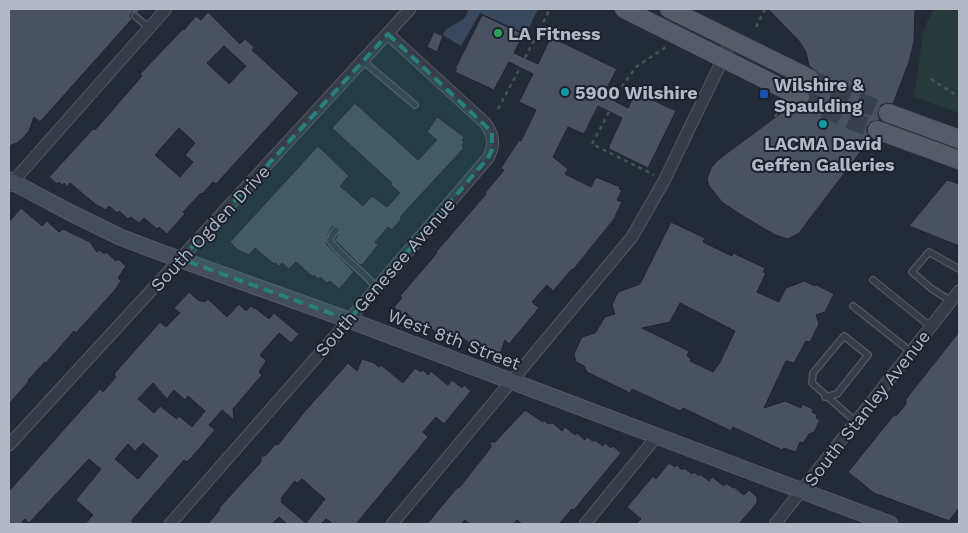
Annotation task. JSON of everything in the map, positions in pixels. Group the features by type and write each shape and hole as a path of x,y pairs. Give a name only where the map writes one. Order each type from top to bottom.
{"main road":[{"path":"624,9 800,97"},
{"path":"669,9 809,78"},
{"path":"888,113 959,139"},
{"path":"877,130 959,160"}],"street":[{"path":"10,182 166,9"},
{"name":"South Ogden Drive","path":"9,446 410,9"},
{"name":"South Genesee Avenue","path":"170,524 377,288 488,158 492,150 492,132 485,123 388,34"},
{"path":"392,524 632,237 664,180 732,40"},
{"name":"West 8th Street","path":"10,182 120,237 349,320 890,524"},
{"name":"South Stanley Avenue","path":"775,524 959,291"},
{"path":"586,524 657,436"}],"lane":[{"path":"135,16 149,28"},
{"path":"363,61 415,105"},
{"path":"336,230 332,234 330,241 340,255 364,273 377,288"},
{"path":"951,302 912,272 929,252 959,269"},
{"path":"873,280 931,327"},
{"path":"853,306 911,352"},
{"path":"825,396 837,394 868,356 844,336 813,373 812,383 825,396 856,422"}],"path":[{"path":"525,58 550,9"},
{"path":"756,27 765,9"},
{"path":"614,101 636,67 663,51 676,35"},
{"path":"498,109 520,68"},
{"path":"931,79 959,98"},
{"path":"776,117 780,108"},
{"path":"609,112 592,144 646,171"}],"highlighted area":[{"path":"388,34 492,132 492,150 488,158 349,320 181,259"}],"shaded area":[{"path":"934,9 959,9 959,113 914,97 924,28"}],"water":[{"path":"468,9 538,9 525,36 521,34 522,32 480,13 461,46 443,35 449,28 464,18"}],"building":[{"path":"9,9 141,9 138,12 132,13 130,16 132,19 40,122 34,117 29,131 24,137 17,143 9,146"},
{"name":"LACMA David Geffen Galleries","path":"768,9 915,9 914,42 909,62 893,104 881,105 878,114 880,120 871,122 867,127 867,132 871,138 799,233 788,239 775,235 722,202 709,186 707,179 711,168 719,159 792,105 800,108 806,106 811,97 806,88 814,87 819,82 818,73 809,66 806,52 799,41"},
{"path":"208,12 240,44 245,39 254,47 252,50 299,93 216,184 213,182 201,193 183,212 185,214 167,234 159,227 157,229 144,218 139,223 131,217 128,219 119,211 117,213 109,206 106,210 95,204 70,183 67,187 64,183 62,185 59,182 57,184 49,177 93,129 95,130 142,76 140,74 183,29 196,16 201,20","holes":["224,46 246,66 229,84 207,63","179,128 195,143 185,155 193,162 180,177 155,155"]},
{"path":"482,15 521,33 522,37 514,53 538,64 551,37 617,69 603,95 628,108 635,93 638,93 676,111 648,168 609,149 622,118 598,106 584,134 568,127 553,157 568,169 565,174 591,187 596,177 620,187 619,189 622,190 617,200 622,202 614,219 573,270 553,291 547,285 532,302 539,308 509,344 505,340 500,354 469,343 457,333 453,337 445,330 441,336 426,325 423,328 405,312 403,315 394,307 402,298 400,296 504,170 501,168 519,140 521,141 536,110 519,102 533,74 509,62 494,90 455,72"},
{"path":"434,32 443,36 437,52 427,47"},
{"path":"355,103 418,160 437,140 427,132 437,117 464,137 462,146 464,148 400,217 402,218 392,230 388,227 375,242 378,245 363,264 360,265 335,240 340,229 337,226 332,227 326,244 354,272 339,289 330,281 327,283 320,277 318,279 314,275 313,277 296,262 289,269 282,263 279,266 276,263 274,264 255,248 249,255 238,250 230,242 318,146 349,176 340,186 363,206 372,196 387,207 400,193 390,184 392,183 332,128"},
{"path":"947,180 959,184 959,246 909,226"},
{"path":"21,208 42,226 47,221 59,232 63,229 90,242 97,252 100,250 104,254 106,252 116,261 118,259 126,266 118,278 121,281 115,290 76,333 74,331 28,380 9,404 9,222"},
{"path":"671,222 705,238 703,242 709,245 732,256 733,253 765,268 763,272 766,273 757,292 779,302 786,288 804,281 815,286 815,284 834,294 825,312 816,315 819,324 810,342 806,341 794,363 786,361 764,408 785,401 801,408 802,404 813,409 812,412 820,420 814,432 809,434 803,443 800,442 796,452 784,448 782,450 733,427 731,431 683,408 680,411 632,389 630,393 587,372 584,366 576,362 574,354 582,337 595,333 605,317 615,314 612,305 618,292 640,284","holes":["680,303 735,331 713,372 690,361 691,359 687,356 689,351 642,328 670,322"]},
{"path":"189,292 198,300 205,302 208,299 227,317 239,304 246,311 251,306 255,308 269,319 274,313 299,334 291,343 279,333 260,355 266,361 259,372 262,375 233,409 234,420 222,410 209,425 215,430 187,462 184,460 132,520 133,524 85,524 93,515 76,500 101,469 89,459 29,523 25,519 21,524 9,524 9,491 100,389 103,392 116,377 114,374 160,322 166,327 180,313 174,308","holes":["153,383 167,399 174,390 185,400 188,396 205,411 192,427 179,416 177,419 160,406 154,413 138,399","143,443 158,456 138,479 115,459 128,444 135,451"]},
{"path":"959,332 959,508 949,521 874,493 848,472 894,415 896,416 906,404 906,399"},
{"path":"362,359 379,367 381,365 403,383 415,368 421,372 423,370 428,375 431,371 448,385 452,380 462,388 464,385 471,391 444,424 436,417 423,432 428,437 356,524 333,524 326,519 321,524 287,524 279,517 272,524 208,524 219,508 261,462 261,456 265,456 276,444 278,445 305,411 348,363 357,371","holes":["302,479 325,499 306,523 281,502 281,498 295,481 297,483"]},
{"path":"525,410 543,422 544,420 548,424 553,423 562,431 565,427 575,435 577,433 585,440 587,437 603,446 605,443 611,448 613,446 621,453 574,510 572,509 559,524 522,524 517,520 513,524 470,524 465,520 461,524 427,524 489,450 491,447 490,442 495,442"},
{"path":"669,463 675,467 677,465 682,470 684,468 692,474 694,472 699,476 700,474 709,481 712,477 724,486 726,483 734,487 744,495 749,490 757,497 757,503 739,524 636,524 641,519 627,507 653,476 656,479"}],"tunnel":[{"path":"809,78 888,113"},
{"path":"800,97 852,121 877,130"}],"place":[{"name":"LA Fitness","path":"498,33"},
{"name":"5900 Wilshire","path":"565,92"},
{"name":"Wilshire & Spaulding","path":"764,94"},
{"name":"LACMA David Geffen Galleries","path":"823,124"}]}
